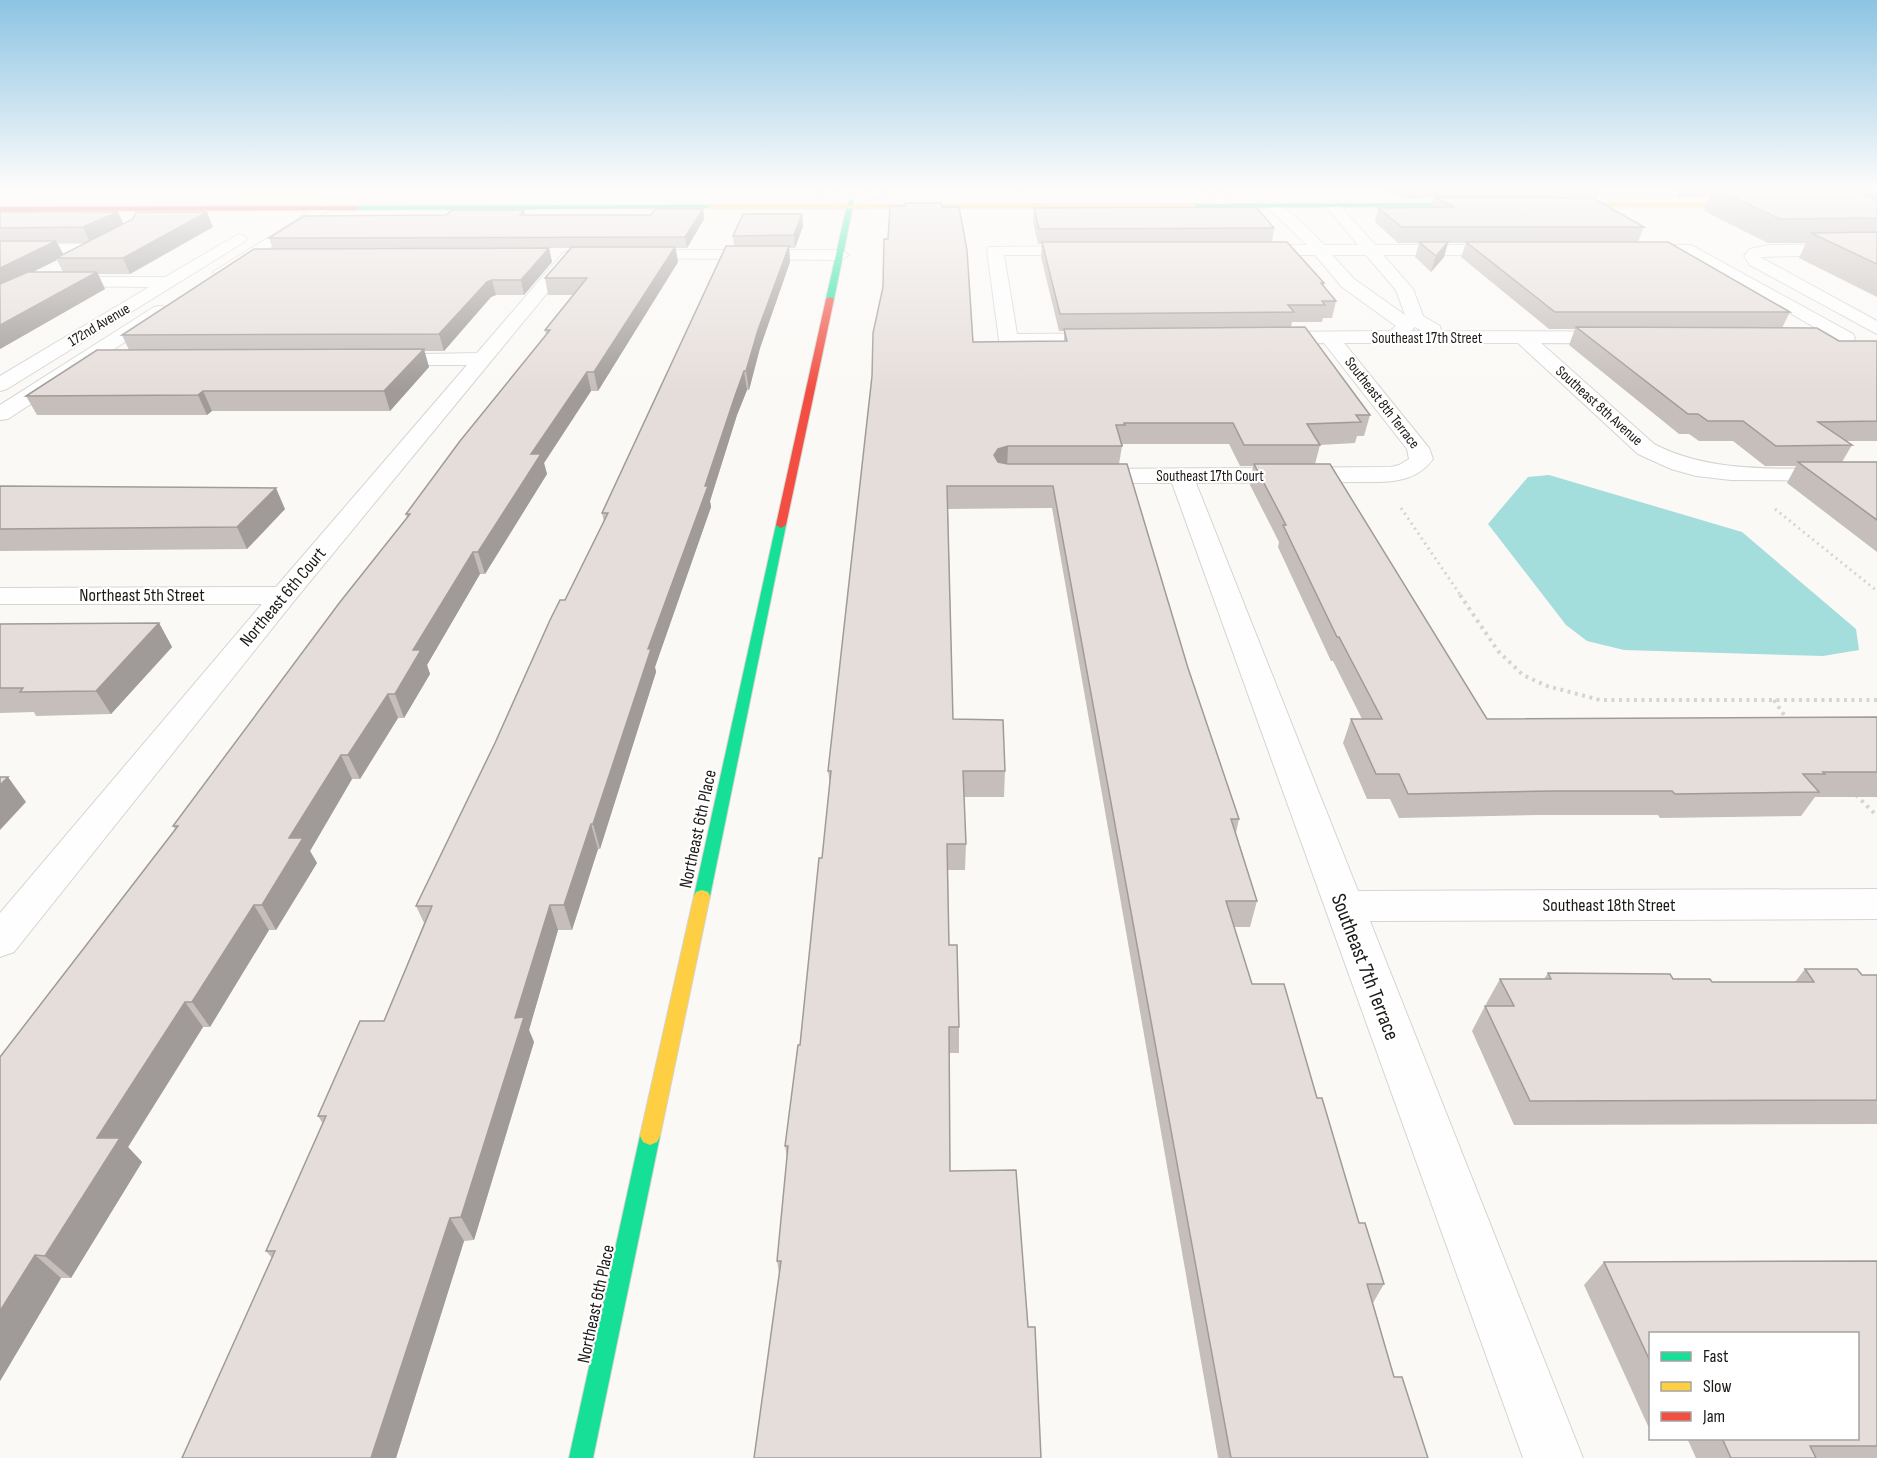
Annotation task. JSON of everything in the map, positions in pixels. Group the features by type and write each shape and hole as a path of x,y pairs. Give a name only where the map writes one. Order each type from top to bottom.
{"street":[{"path":"85,255 44,278 206,282 246,256 270,256"},
{"name":"172nd Avenue","path":"0,385 214,255"},
{"name":"Northeast 6th Place","path":"581,1458 841,255"},
{"name":"Southeast 17th Street","path":"996,255 1008,339 1846,338 1700,255"},
{"path":"1323,255 1339,274 1360,292 1404,324 1404,330 1395,337"},
{"path":"1374,255 1407,294 1413,315 1419,323 1455,337"},
{"path":"1753,255 1756,262 1877,328"},
{"name":"Northeast 6th Court","path":"0,941 565,256"},
{"path":"1360,292 1382,297 1407,294"},
{"name":"172nd Avenue","path":"0,414 177,300"},
{"name":"Southeast 8th Terrace","path":"1330,338 1418,448 1421,459 1412,469"},
{"name":"Southeast 8th Avenue","path":"1524,338 1646,449 1680,465 1734,474 1877,474"},
{"path":"365,359 482,359"},
{"path":"84,360 119,360"},
{"name":"Southeast 17th Court","path":"1065,476 1379,475 1396,474 1412,469"},
{"name":"Southeast 7th Terrace","path":"1181,476 1552,1458"},
{"name":"Northeast 5th Street","path":"0,596 284,595"},
{"name":"Southeast 18th Street","path":"1342,906 1877,904"}],"path":[{"path":"1396,500 1498,651 1513,667 1534,681 1575,695 1600,700 1877,700"},
{"path":"1770,504 1877,591"},
{"path":"1774,700 1794,729"},
{"path":"1854,793 1877,816"}],"water":[{"path":"1549,475 1742,532 1856,629 1859,650 1823,656 1624,650 1587,641 1566,625 1488,524 1528,477"}],"building":[{"path":"0,255 27,255 0,268"},
{"path":"62,255 128,255 123,258 56,258"},
{"path":"245,255 543,255 521,280 487,282 439,334 122,335"},
{"path":"565,255 670,255 594,372 587,372 531,454 541,454 478,552 473,552 413,650 421,650 395,694 388,694 348,755 341,755 289,838 303,838 262,905 254,905 192,1002 185,1002 97,1138 120,1138 45,1256 35,1255 0,1311 0,1057 178,826 173,826 340,602 410,514 406,514 460,441 550,330 545,330 587,278 545,278"},
{"path":"722,255 786,255 758,330 746,371 744,371 735,396 705,486 708,486 648,649 651,649 564,905 550,905 515,1018 524,1017 461,1217 450,1218 371,1458 182,1458 275,1251 266,1251 326,1116 318,1116 360,1021 384,1021 432,906 416,906 495,743 550,620 560,600 565,600 608,513 602,513"},
{"path":"884,255 967,255 973,342 1067,341 1064,329 1305,327 1370,415 1356,415 1361,422 1307,424 1320,445 1244,445 1233,423 1124,423 1125,425 1116,425 1122,446 1008,446 998,449 994,455 998,462 1008,464 1127,464 1188,668 1239,819 1231,819 1257,901 1226,901 1252,984 1284,984 1317,1098 1322,1098 1359,1223 1365,1223 1384,1284 1367,1284 1394,1377 1402,1377 1428,1458 1231,1458 1053,486 947,486 953,719 1003,720 1005,771 963,771 966,844 947,844 949,945 957,945 959,1027 949,1027 950,1171 1016,1170 1028,1327 1035,1327 1041,1458 754,1458 781,1261 777,1261 788,1146 785,1146 798,1045 800,1045 819,858 822,858 831,771 828,771 872,376 873,333 883,287"},
{"path":"1045,255 1299,255 1324,283 1321,283 1336,301 1322,301 1325,305 1288,305 1294,312 1060,314"},
{"path":"1483,255 1691,255 1790,312 1555,312"},
{"path":"1858,255 1877,255 1877,264"},
{"path":"28,272 97,272 0,325 0,284"},
{"path":"1576,327 1817,328 1839,341 1877,341 1877,421 1818,422 1852,445 1776,446 1743,421 1708,421 1698,414 1688,414"},
{"path":"424,349 384,391 203,391 198,395 26,396 97,350"},
{"path":"1798,462 1877,462 1877,520"},
{"path":"1254,464 1330,464 1487,719 1877,717 1877,772 1803,774 1819,792 1675,794 1672,791 1552,791 1408,794 1399,774 1376,774 1351,719 1382,719 1337,637 1283,525 1286,525"},
{"path":"0,486 276,488 237,527 0,529"},
{"path":"159,623 96,691 20,692 23,688 0,688 0,624"},
{"path":"0,777 8,777 0,785"},
{"path":"1805,969 1857,969 1862,975 1877,975 1877,1100 1530,1101 1485,1006 1514,1006 1500,979 1551,979 1548,973 1670,974 1673,979 1710,979 1712,982 1814,982"},
{"path":"1877,1261 1877,1446 1810,1446 1816,1458 1731,1458 1723,1440 1859,1440 1859,1332 1649,1332 1649,1359 1604,1262"}],"traffic: fast":[{"path":"830,299 839,255"},
{"path":"702,896 781,525"},
{"path":"581,1458 650,1136"}],"traffic: slow":[{"path":"650,1136 702,896"}],"traffic: jam":[{"path":"781,525 830,299"}]}
